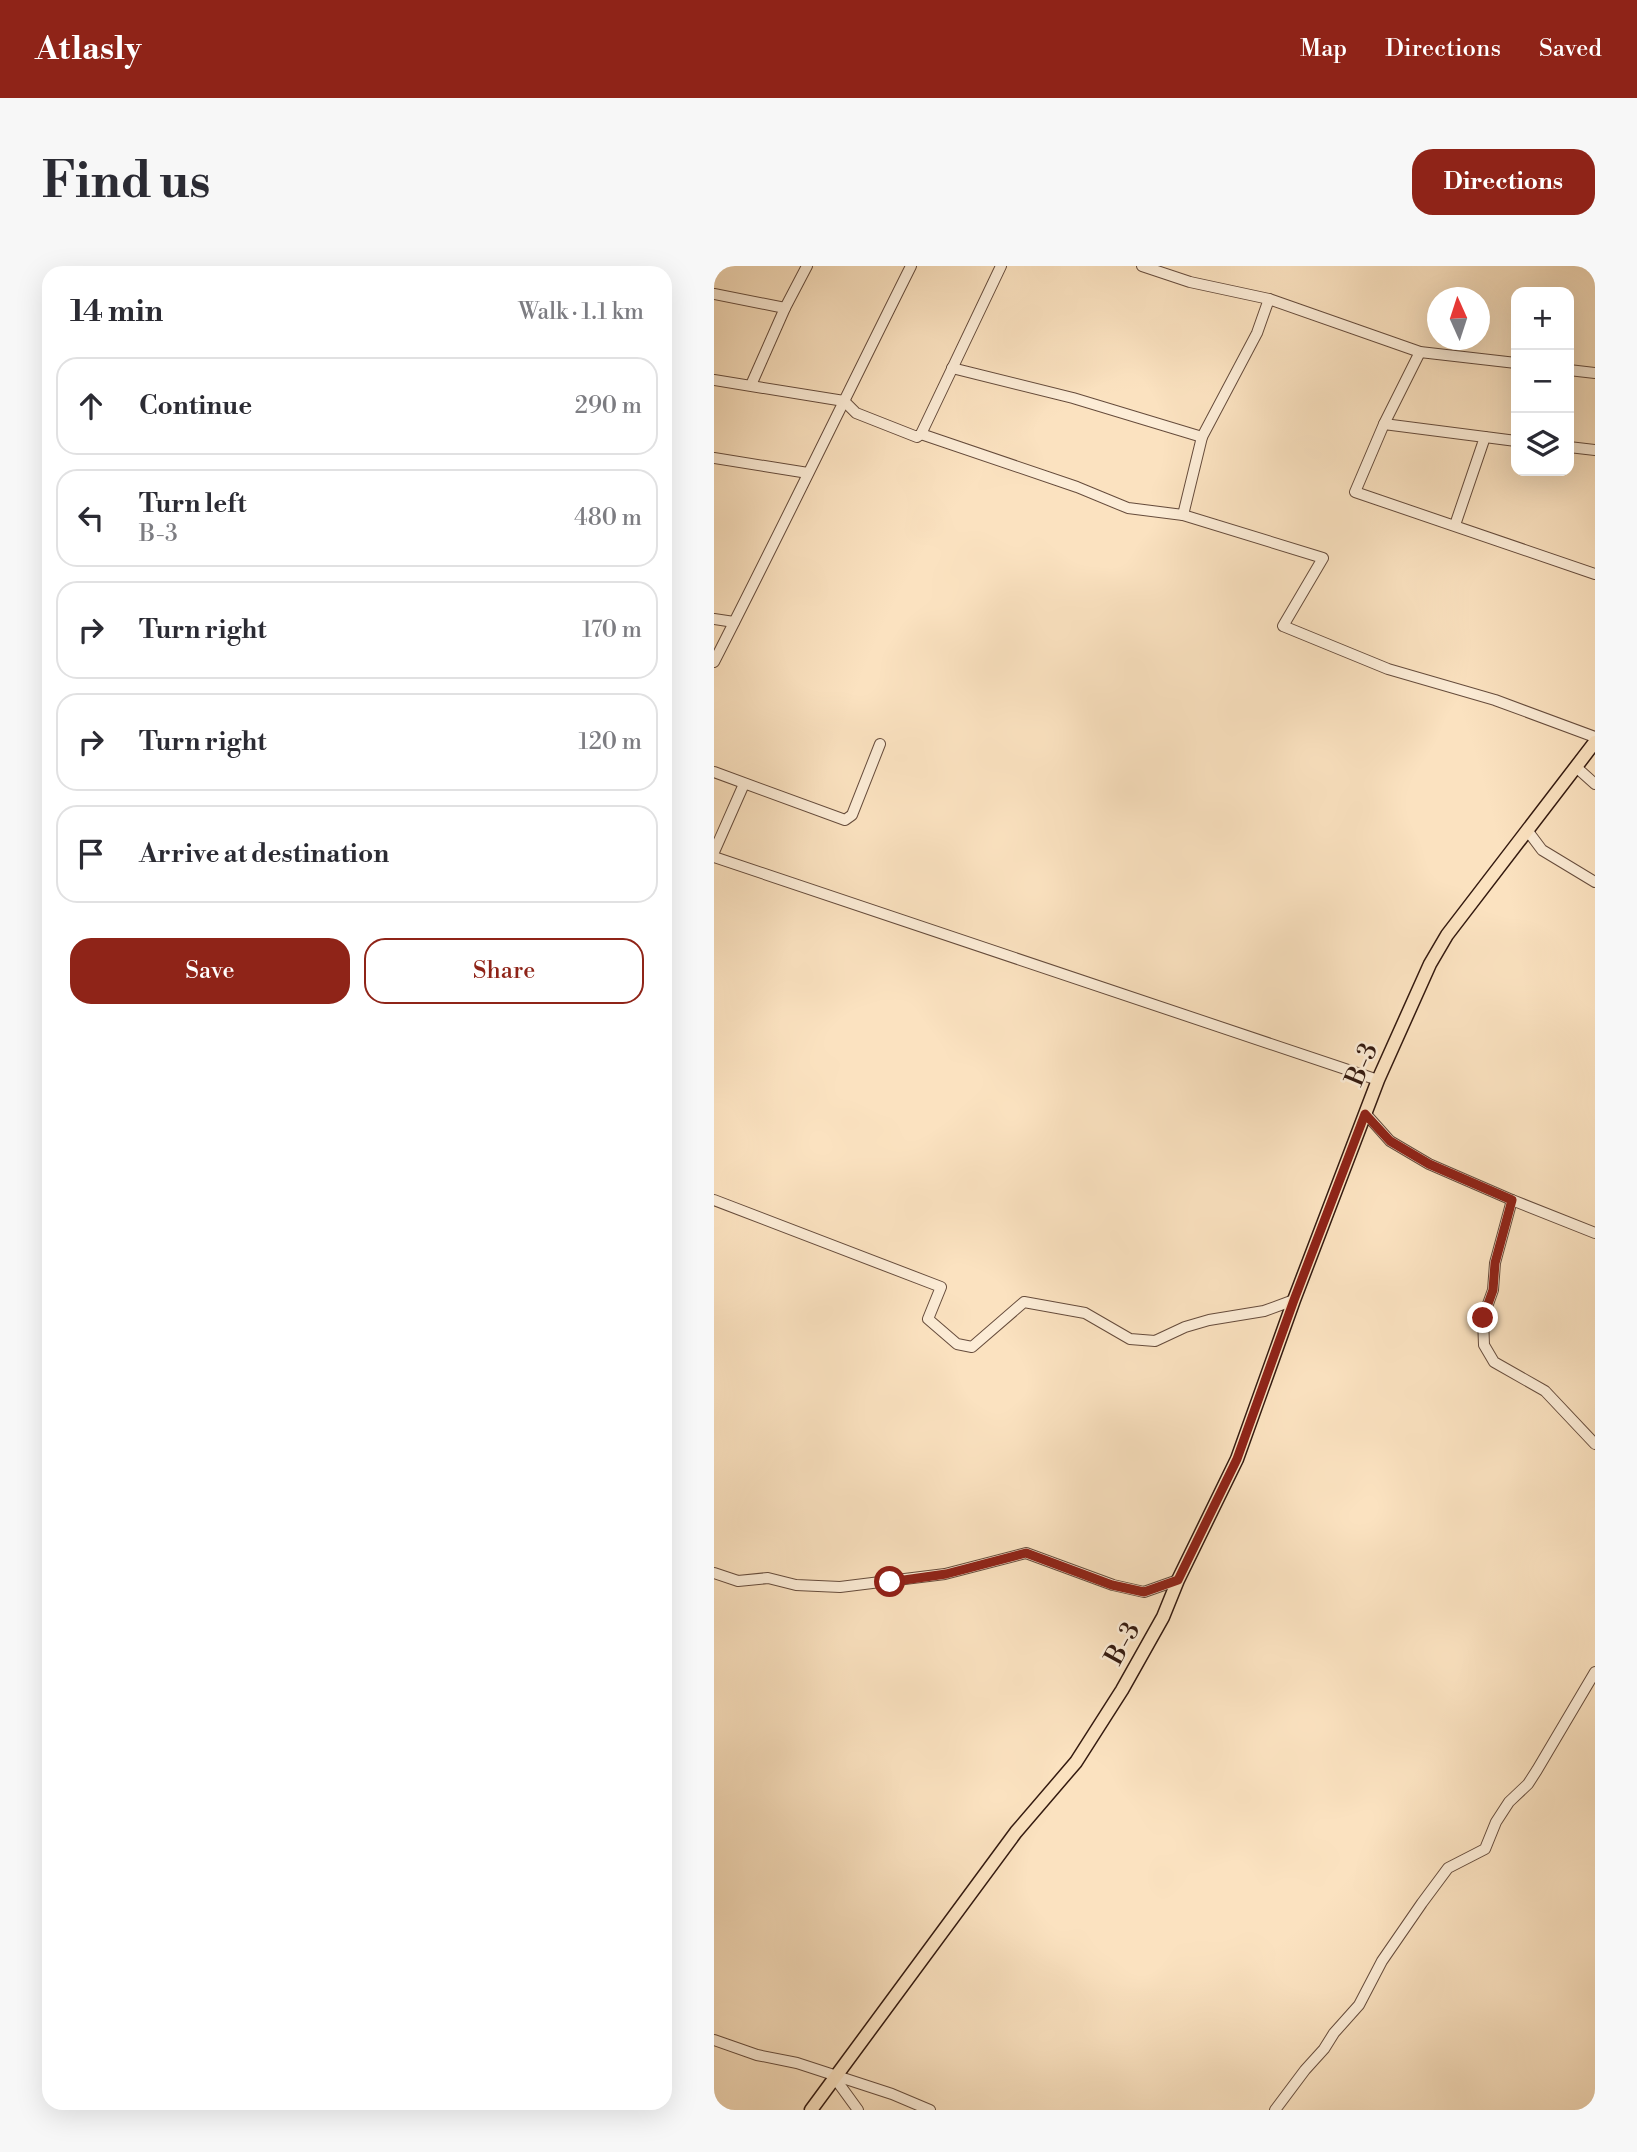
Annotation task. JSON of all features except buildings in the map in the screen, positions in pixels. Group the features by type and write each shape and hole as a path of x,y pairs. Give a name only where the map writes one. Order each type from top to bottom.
{"main road":[{"name":"B-3","path":"811,2110 1016,1832 1076,1762 1122,1690 1163,1617 1178,1580 1237,1459 1378,1080 1435,954 1595,740"}],"street":[{"path":"751,385 807,266"},
{"path":"714,662 911,266"},
{"path":"714,380 844,401 856,412 917,437 1001,266"},
{"path":"1143,266 1190,282 1269,299 1420,352 1511,362"},
{"path":"714,294 785,308"},
{"path":"1183,515 1202,437 1257,333 1269,299"},
{"path":"1420,352 1384,424 1355,492 1595,574"},
{"path":"952,368 1073,398 1202,437"},
{"path":"1574,371 1595,373"},
{"path":"1384,424 1511,440"},
{"path":"920,434 1053,479 1128,508 1183,515 1323,558 1283,626 1388,669 1495,700 1595,740"},
{"path":"1455,525 1485,437"},
{"path":"1574,448 1595,450"},
{"path":"714,458 808,472"},
{"path":"714,619 733,622"},
{"path":"714,772 845,820 852,815 880,744"},
{"path":"1576,767 1595,785"},
{"path":"744,784 714,855 1378,1080"},
{"path":"1527,830 1542,850 1595,882"},
{"path":"1365,1114 1390,1141 1429,1164 1595,1233"},
{"path":"714,1200 941,1287 928,1319 957,1344 972,1347 1024,1301 1085,1313 1130,1339 1155,1341 1209,1320 1264,1311 1294,1300"},
{"path":"1512,1200 1495,1263 1493,1290 1483,1318 1484,1345 1494,1362 1545,1391 1595,1444"},
{"path":"714,1573 738,1581 768,1578 796,1585 840,1587 946,1574 1026,1553 1112,1585 1144,1592 1178,1580"},
{"path":"1275,2110 1304,2070 1359,2005 1382,1961 1448,1868 1485,1849 1496,1822 1509,1802 1533,1777 1595,1672"},
{"path":"714,2039 757,2055 797,2063 892,2094 930,2110"},
{"path":"834,2076 858,2110"}],"route":[{"path":"890,1582 946,1574 1026,1553 1112,1585 1144,1592 1178,1580 1237,1459 1365,1114 1390,1141 1429,1164 1512,1200 1495,1263 1493,1290 1483,1318"}]}
